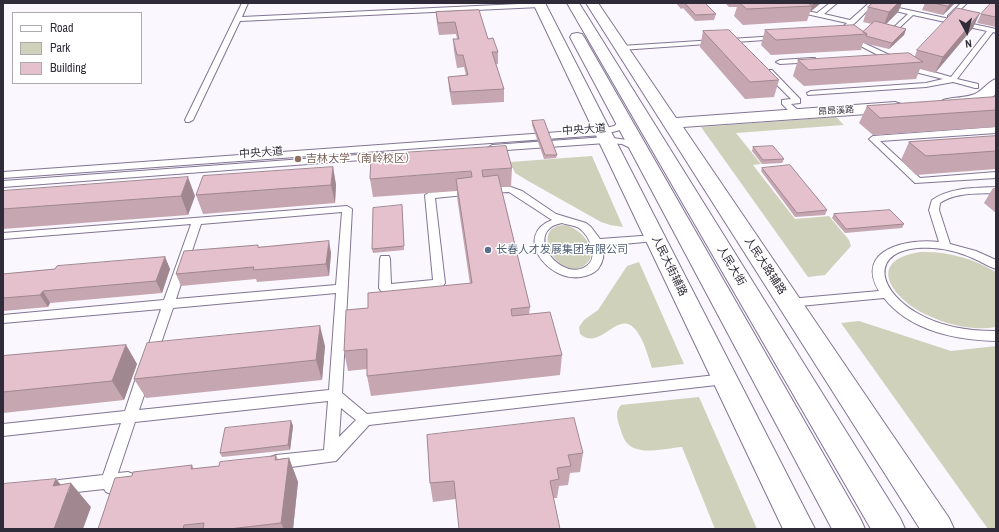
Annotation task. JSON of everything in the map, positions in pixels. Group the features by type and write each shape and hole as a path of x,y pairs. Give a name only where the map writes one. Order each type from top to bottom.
{"main road":[{"name":"人民大街","path":"573,3 889,529"},
{"name":"人民大路辅路","path":"592,3 938,529"},
{"path":"545,4 624,122 849,529"},
{"name":"人民大街辅路","path":"545,4 604,136 799,529"},
{"path":"936,104 988,94 996,84"},
{"name":"昂昂溪路","path":"671,123 913,106"}],"lane":[{"path":"189,120 245,3"},
{"path":"819,15 834,3"},
{"path":"811,93 926,85 952,80 993,31 870,3 840,34"},
{"path":"950,17 964,3"},
{"path":"237,19 545,4"},
{"path":"788,10 853,22"},
{"path":"895,29 912,13"},
{"path":"828,35 840,34 910,68 952,80 976,97"},
{"path":"621,48 788,38"},
{"path":"869,56 884,55"},
{"path":"780,62 817,60"},
{"path":"762,65 797,101 785,102 797,114"},
{"name":"中央大道","path":"3,184 604,136 624,122"},
{"path":"996,130 873,139 918,181 996,175"},
{"name":"中央大道","path":"3,175 604,136 624,142 639,149"},
{"path":"385,259 385,288 439,283 430,195 508,189 517,192 560,220"},
{"path":"946,247 934,210 935,202 949,194 996,190"},
{"path":"3,236 347,209 331,456"},
{"path":"560,220 571,221 582,225 591,233 597,243 598,259 593,268 589,271 572,274 554,267 542,254 539,238 543,229 546,225 560,220"},
{"path":"116,497 108,482 197,221"},
{"path":"597,243 655,238"},
{"path":"996,265 969,253 946,247 924,245 897,249 884,256 880,261 877,273 886,294 912,315 936,326 962,334 996,336"},
{"path":"3,319 342,288"},
{"path":"790,303 886,294"},
{"path":"262,464 331,456 365,420 725,380"},
{"path":"3,430 335,395 365,420"},
{"path":"48,489 139,478"}],"green space":[{"path":"836,117 844,125 736,133 761,164 753,165 795,219 829,216 849,240 851,246 825,275 808,277 701,127"},
{"path":"592,156 623,227 601,222 530,182 515,173 510,162"},
{"path":"565,225 572,227 584,236 591,249 591,256 588,262 582,267 572,269 563,266 550,251 548,242 549,233 554,227"},
{"path":"920,252 960,256 996,272 996,327 970,328 943,322 927,315 904,300 895,291 890,281 888,272 892,264 903,257"},
{"path":"639,262 684,364 652,368 643,341 631,325 624,324 617,326 596,338 588,338 580,334 579,327 584,320 598,310 627,266"},
{"path":"859,321 951,351 996,346 996,529 988,529 841,323"},
{"path":"699,397 757,529 715,529 682,447 660,450 638,449 631,447 624,438 617,417 617,412 621,405"}],"building":[{"path":"685,3 705,3 716,14 696,15"},
{"path":"740,3 808,3 812,6 747,9"},
{"path":"873,3 898,3 889,12 868,7"},
{"path":"934,3 951,3 948,6"},
{"path":"991,3 996,3 996,17 981,14"},
{"path":"957,8 980,13 943,57 917,50"},
{"path":"479,10 488,39 493,38 498,52 492,52 504,89 451,92 448,77 468,75 463,55 457,55 453,39 459,39 455,22 438,23 436,12"},
{"path":"875,21 906,29 892,43 866,36 867,34 863,32"},
{"path":"854,25 867,34 776,40 765,30"},
{"path":"729,30 779,80 750,82 703,31"},
{"path":"909,53 923,62 809,70 798,60"},
{"path":"996,97 996,110 880,118 867,106"},
{"path":"544,120 557,155 545,155 532,121"},
{"path":"996,136 996,151 926,156 909,142"},
{"name":"长春人才发展集团有限公司","path":"506,146 512,168 482,170 483,177 498,175 530,307 511,309 512,316 550,312 562,355 367,376 367,349 344,351 346,310 368,308 368,293 472,283 456,179 472,177 471,171 370,179 371,155"},
{"path":"773,146 784,159 763,160 753,147"},
{"path":"790,165 827,210 797,213 762,168"},
{"path":"333,167 331,185 196,195 203,176"},
{"path":"188,177 181,196 3,209 3,191"},
{"path":"402,205 404,246 372,249 373,208"},
{"path":"890,210 904,224 846,229 834,214"},
{"path":"329,241 326,264 253,270 254,267 176,274 184,251"},
{"path":"165,257 156,281 43,291 40,295 3,298 3,274 55,269 57,266"},
{"path":"320,326 316,360 134,379 147,343"},
{"path":"126,345 112,381 3,392 3,356"},
{"path":"574,418 583,453 568,455 571,466 557,468 559,479 550,481 560,529 459,529 454,481 430,483 427,435"},
{"path":"291,421 288,445 220,453 225,428"},
{"path":"276,456 275,460 289,458 281,523 229,529 203,529 204,523 184,525 183,529 98,529 115,478 132,476 133,472 192,465 191,469 219,466 220,462"},
{"path":"56,479 53,486 71,483 54,529 3,529 3,484"}],"place":[{"name":"吉林大学（南岭校区）","path":"298,159"},
{"name":"长春人才发展集团有限公司","path":"488,250"}]}
